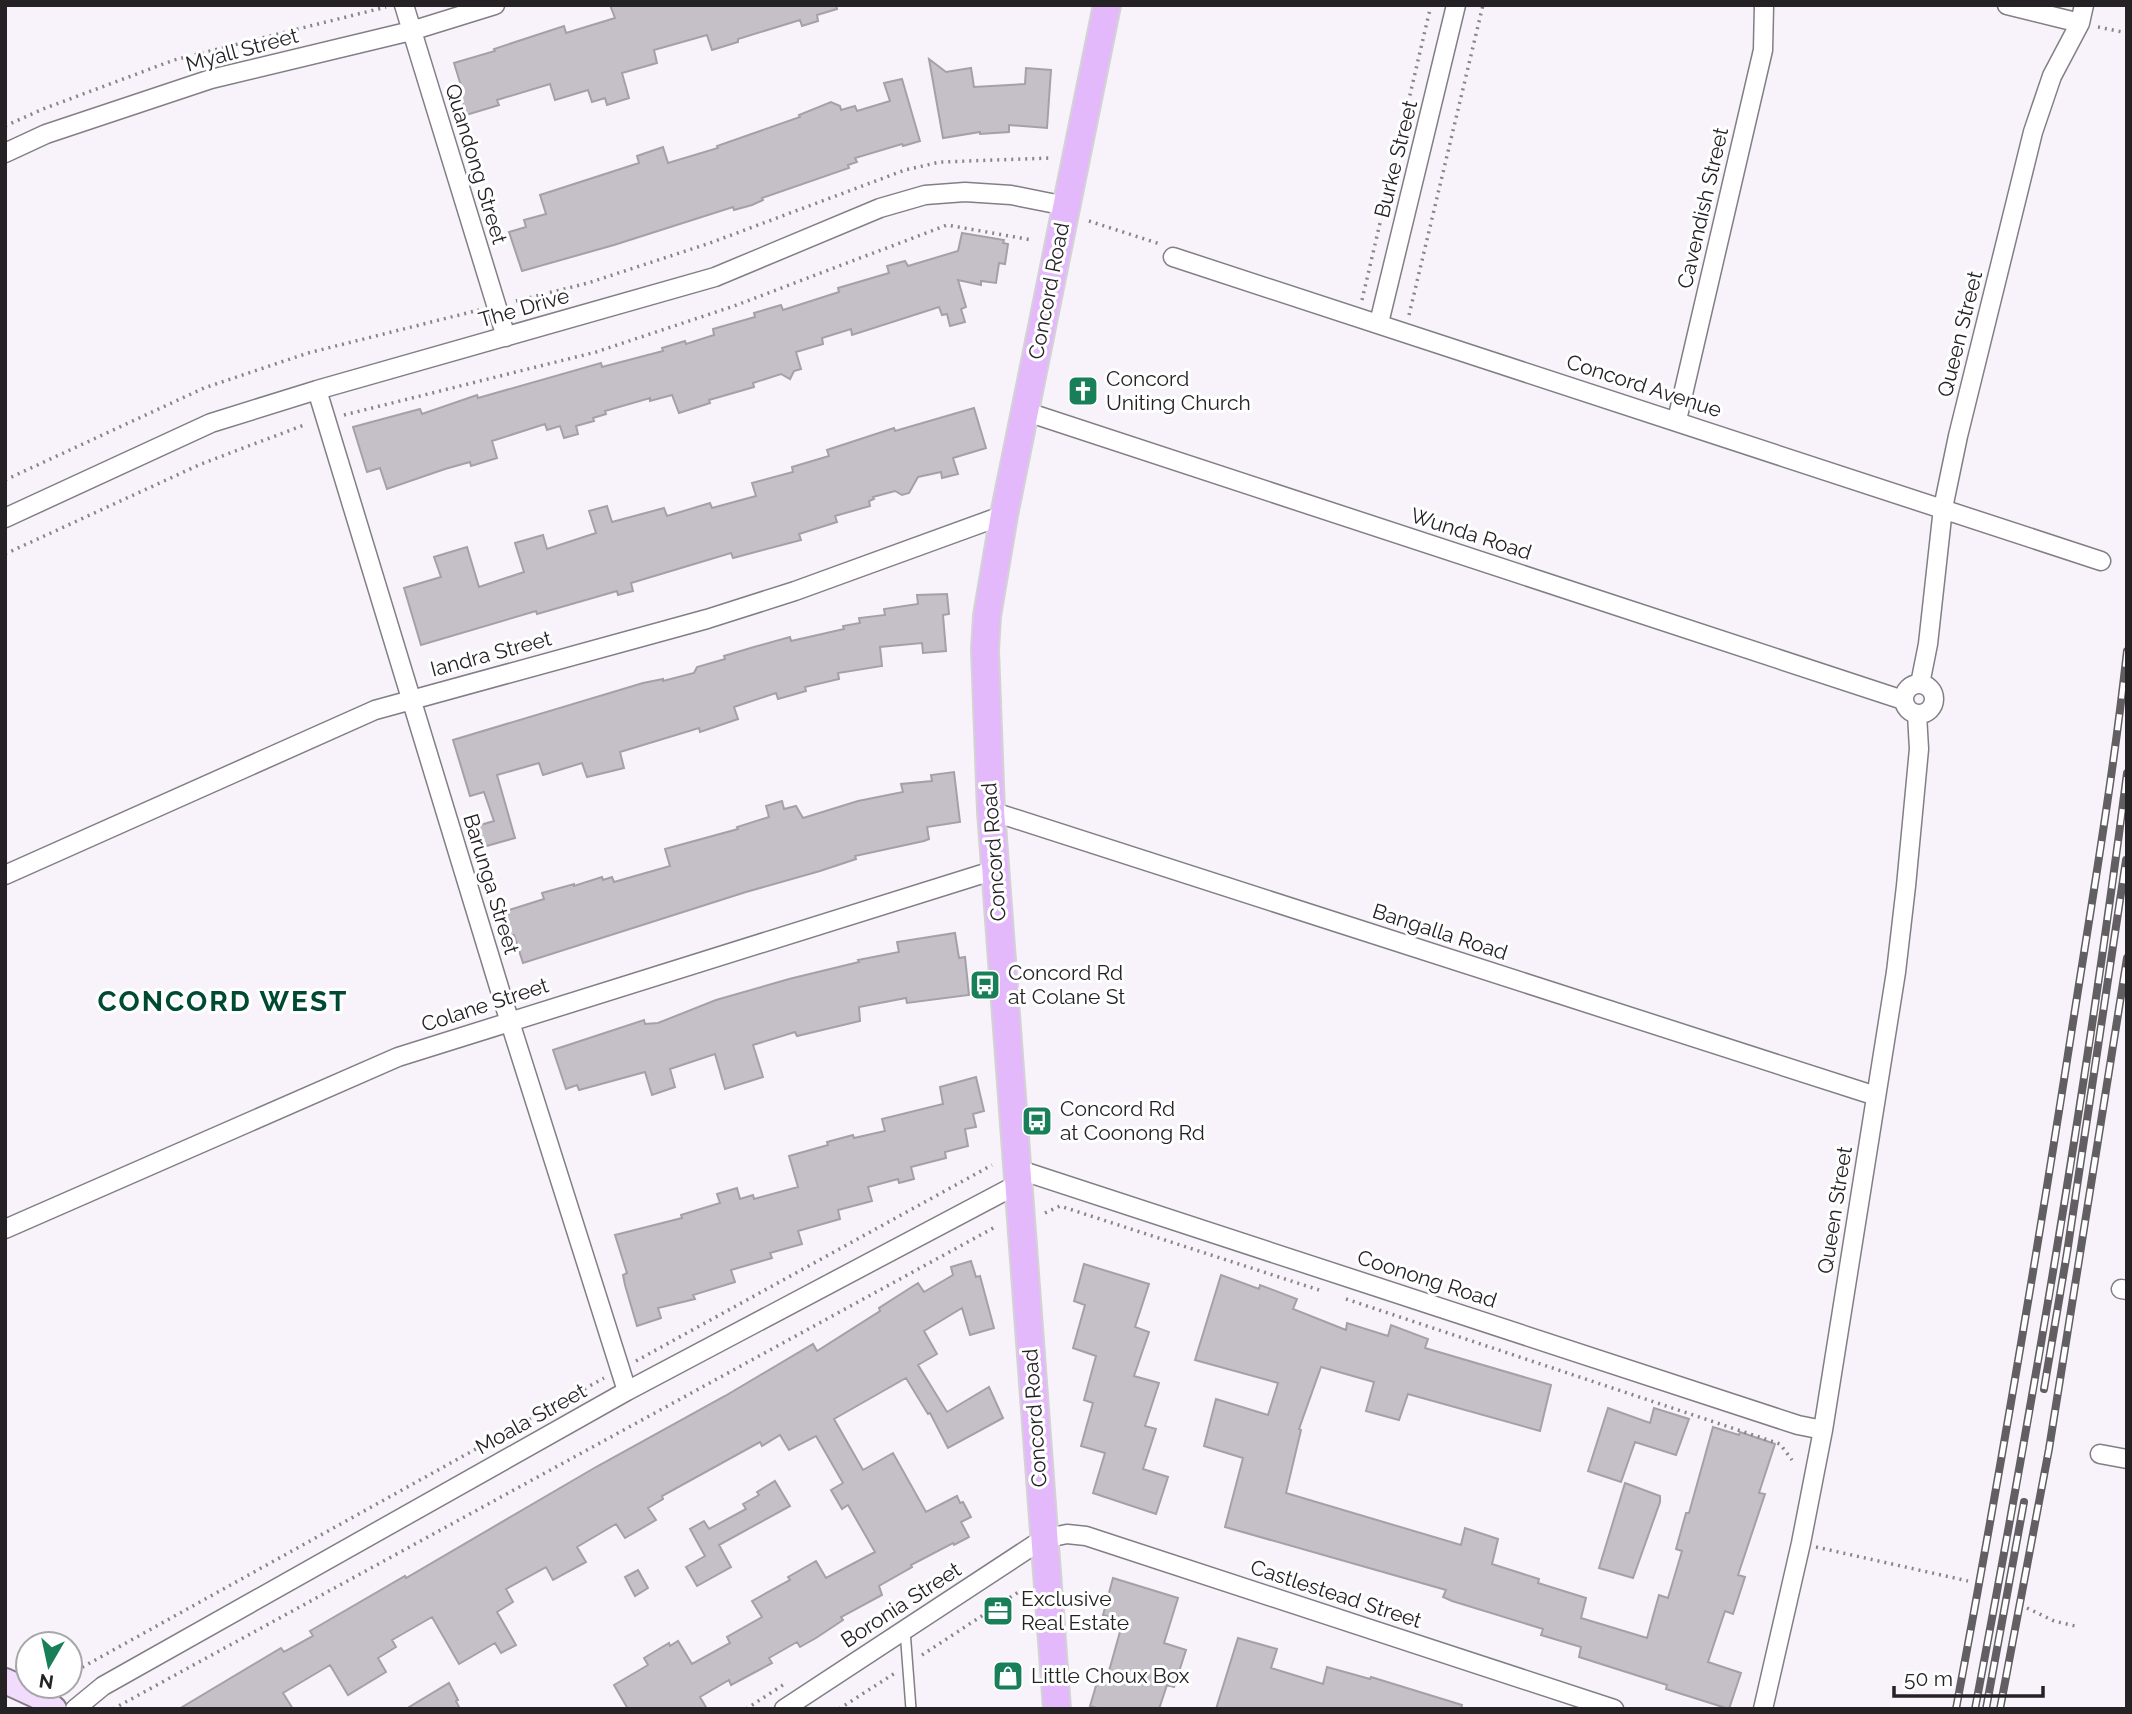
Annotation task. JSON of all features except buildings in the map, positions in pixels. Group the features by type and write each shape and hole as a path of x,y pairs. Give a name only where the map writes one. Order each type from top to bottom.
{"main road":[{"name":"Concord Road","path":"1056,1709 1009,1173 985,650 988,604 1004,515 1107,5"},
{"path":"5,1681 40,1697 54,1709"}],"street":[{"name":"Quandong Street","path":"404,5 506,337"},
{"name":"Myall Street","path":"5,153 46,134 211,79 411,31 495,5"},
{"name":"Burke Street","path":"1380,323 1456,5"},
{"name":"Cavendish Street","path":"1676,421 1763,50 1765,5"},
{"path":"2007,5 2082,14"},
{"name":"Queen Street","path":"1920,684 1928,644 1943,508 1961,423 2033,132 2052,76 2082,14"},
{"name":"The Drive","path":"5,518 211,423 317,390 715,277 880,208 925,195 965,192 1011,195 1066,206"},
{"name":"Concord Avenue","path":"1173,257 2101,561"},
{"name":"Barunga Street","path":"317,390 509,1021 627,1391"},
{"name":"Wunda Road","path":"1024,411 1903,700"},
{"name":"Iandra Street","path":"5,875 375,710 707,619 795,591 1004,515"},
{"path":"1920,684 1929,687 1934,701 1930,709 1917,714 1908,710 1903,700 1908,688 1920,684"},
{"name":"Queen Street","path":"1763,1709 1801,1544 1823,1430 1896,972 1919,749 1917,714"},
{"name":"Bangalla Road","path":"991,811 1876,1096"},
{"name":"Colane Street","path":"5,1229 398,1057 995,870"},
{"name":"Moala Street","path":"75,1709 103,1686 1009,1173"},
{"name":"Coonong Road","path":"1009,1173 1823,1430"},
{"path":"2100,1454 2127,1459"},
{"name":"Castlestead Street","path":"1043,1539 1067,1534 1086,1535 1614,1709"},
{"name":"Boronia Street","path":"784,1709 1043,1539"}],"lane":[{"path":"905,1629 911,1709"}],"path":[{"path":"5,126 174,60 392,5"},
{"path":"1361,305 1431,5"},
{"path":"1407,324 1483,5"},
{"path":"2082,14 2127,33"},
{"path":"516,301 588,284 710,243 905,170 940,162 1051,160"},
{"path":"1088,221 1162,244 1173,257"},
{"path":"338,416 596,352 734,306 947,225 1032,240"},
{"path":"5,480 204,388 308,353 484,309"},
{"path":"5,554 201,464 304,425"},
{"path":"632,1363 1009,1173"},
{"path":"1045,1213 1060,1206 1323,1291"},
{"path":"113,1709 997,1226"},
{"path":"1336,1295 1780,1444 1792,1460"},
{"path":"84,1666 604,1378"},
{"path":"1801,1544 1968,1581"},
{"path":"839,1709 1020,1591"},
{"path":"2027,1608 2054,1621 2075,1626"}],"railway":[{"path":"1956,1709 2044,1204 2101,843 2127,651"},
{"path":"1975,1709 2058,1242 2095,1008 2127,773"},
{"path":"2044,1389 2126,860"},
{"path":"2000,1709 2049,1449 2127,958"},
{"path":"1986,1709 2024,1502"}],"place":[{"name":"Concord Uniting Church","path":"1083,391"},
{"name":"Concord Rd at Colane St","path":"985,985"},
{"name":"Concord Rd at Coonong Rd","path":"1037,1121"},
{"name":"Exclusive Real Estate","path":"998,1611"},
{"name":"Little Choux Box","path":"1008,1676"}],"district":[{"name":"CONCORD WEST","path":"223,1001"}]}
